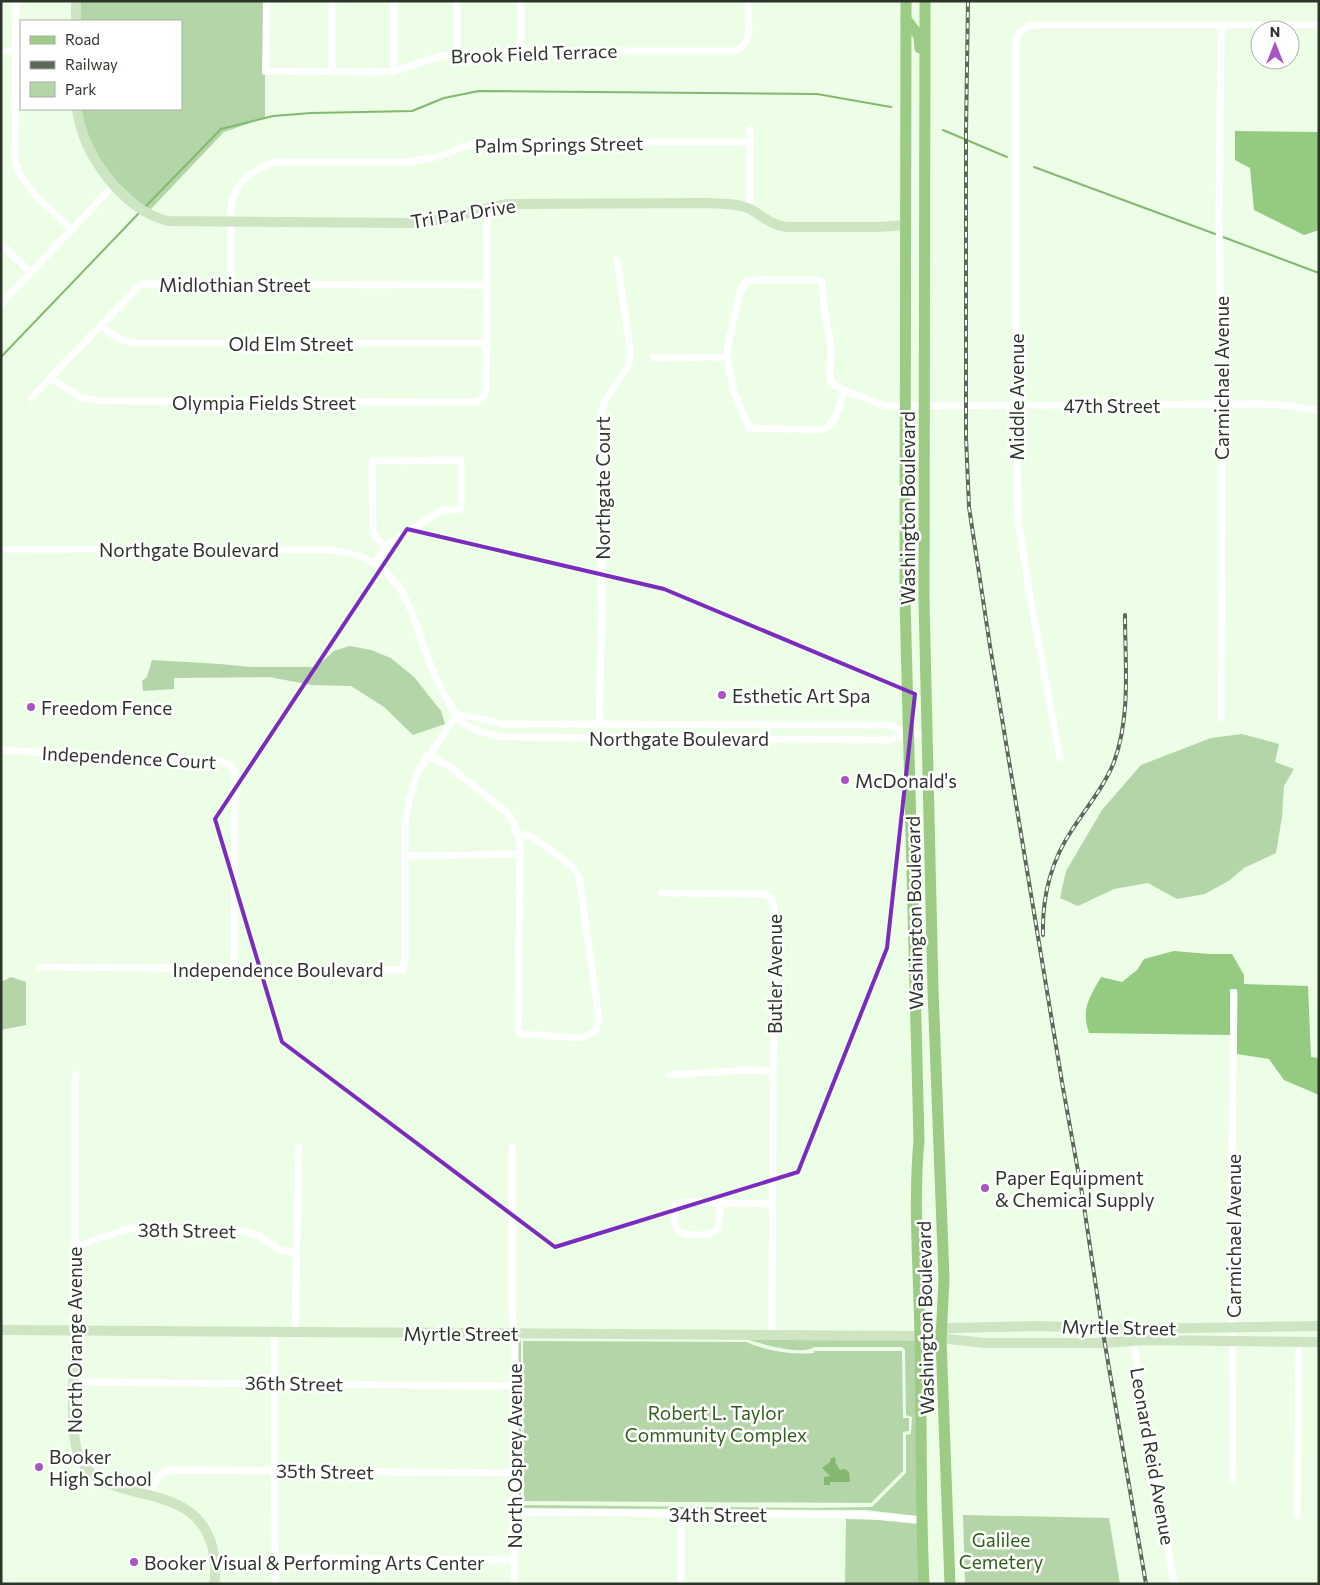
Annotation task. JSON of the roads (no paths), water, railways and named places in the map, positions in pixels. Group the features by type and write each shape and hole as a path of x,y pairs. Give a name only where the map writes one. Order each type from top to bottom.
{"main road":[{"name":"Washington Boulevard","path":"906,1 905,599 919,1140 915,1188 920,1336 921,1520 924,1584"},
{"name":"Washington Boulevard","path":"923,4 925,119 924,600 933,990 944,1279 941,1334 950,1584"},
{"path":"906,19 920,38 920,99 925,119"},
{"path":"906,225 917,237 921,245 922,324 924,334"}],"street":[{"path":"16,1 19,51 17,169 26,183 72,230"},
{"path":"76,1 76,20"},
{"name":"Brook Field Terrace","path":"267,1 266,70 332,72 394,71 457,53 521,51 736,51 743,47 747,39 748,1"},
{"path":"332,1 332,72"},
{"path":"394,1 394,71"},
{"path":"457,1 457,53"},
{"path":"521,1 521,51"},
{"name":"Middle Avenue","path":"1060,758 1030,597 1018,519 1016,405 1016,44 1019,32 1024,28 1035,26 1223,26"},
{"path":"1223,26 1319,26"},
{"name":"Carmichael Avenue","path":"1221,718 1222,405 1220,217 1221,39 1223,26"},
{"path":"1,51 19,51"},
{"name":"Tri Par Drive","path":"77,110 80,129 89,151 101,170 133,203 161,220 231,223 409,223 436,220 487,208 526,203 707,203 740,206 750,209 772,224 786,227 879,228 906,225"},
{"path":"750,129 750,209"},
{"name":"Palm Springs Street","path":"231,284 232,203 235,193 243,180 260,167 279,162 408,162 436,157 472,144 489,142 750,142"},
{"path":"1,304 114,185"},
{"path":"486,343 487,208"},
{"path":"1,244 31,273"},
{"name":"Northgate Court","path":"599,724 602,614 600,441 602,408 629,365 630,348 617,260"},
{"path":"747,281 822,282 823,306 831,350 830,380 835,386 844,390 833,422 827,429 749,428 733,388 727,358 728,345 740,292 747,281"},
{"name":"Midlothian Street","path":"31,398 142,284 486,285"},
{"name":"Old Elm Street","path":"101,325 110,334 134,343 486,343"},
{"name":"Olympia Fields Street","path":"50,378 80,397 100,401 473,402 482,399 486,390 486,343"},
{"path":"654,358 727,358"},
{"name":"47th Street","path":"844,390 885,406 1276,405 1319,411"},
{"path":"374,564 386,546 440,511 461,509 461,460 372,461 373,532 375,537 386,546"},
{"name":"Northgate Boulevard","path":"1,548 332,550 356,555 374,564 390,576 405,595 436,680 456,715 462,722 474,730 502,737 889,740 907,734 927,734"},
{"name":"Northgate Boulevard","path":"456,715 471,715 501,724 891,725 907,734"},
{"name":"Independence Boulevard","path":"40,968 403,969 405,961 405,824 409,801 418,771 456,715"},
{"name":"Independence Court","path":"1,750 221,761 230,764 234,772 234,969"},
{"path":"427,756 448,765 506,812 518,834 520,854 518,1032 520,1034 584,1037 596,1031 599,1019 579,877 573,867 531,836 518,834"},
{"path":"405,856 520,854"},
{"name":"Butler Avenue","path":"661,893 763,894 770,897 774,904 772,1335"},
{"name":"Carmichael Avenue","path":"1233,1480 1232,1154 1234,993"},
{"path":"669,1075 747,1070 773,1072"},
{"name":"North Orange Avenue","path":"75,1075 74,1440 79,1458 91,1473 107,1483 172,1502 188,1511 202,1524 210,1540 215,1559 216,1577 214,1584"},
{"path":"295,1332 299,1146"},
{"name":"North Osprey Avenue","path":"512,1148 514,1584"},
{"path":"720,1203 718,1229 716,1232 690,1234 682,1233 676,1229 674,1214 675,1206 678,1203 720,1203 773,1204"},
{"name":"38th Street","path":"74,1247 125,1230 146,1226 191,1230 244,1231 260,1236 280,1250 297,1253"},
{"name":"Myrtle Street","path":"941,1334 949,1328 1039,1326 1133,1329 1319,1326"},
{"name":"Leonard Reid Avenue","path":"1133,1329 1135,1351 1174,1584"},
{"name":"Myrtle Street","path":"1,1330 920,1336 941,1334 985,1343 1104,1343 1135,1341 1319,1342"},
{"path":"274,1332 275,1584"},
{"path":"1297,1515 1300,1342"},
{"name":"36th Street","path":"74,1382 514,1386"},
{"name":"35th Street","path":"151,1495 157,1478 166,1470 514,1473"},
{"name":"34th Street","path":"514,1512 866,1515 921,1520"},
{"path":"681,1513 681,1584"},
{"path":"275,1558 514,1560"}],"waterway":[{"path":"145,207 221,129 273,116 311,113 412,111 444,98 479,91 817,94 891,107"},
{"path":"943,130 1007,157"},
{"path":"1034,167 1218,235"},
{"path":"1,357 140,212"},
{"path":"1223,237 1319,273"}],"railway":[{"path":"968,1 966,437 969,507 990,646 1146,1584"},
{"path":"1043,935 1046,893 1058,854 1105,780 1114,762 1119,744 1123,727 1126,690 1125,615"}],"place":[{"name":"Esthetic Art Spa","path":"722,695"},
{"name":"Freedom Fence","path":"31,707"},
{"name":"McDonald's","path":"845,780"},
{"name":"Paper Equipment & Chemical Supply","path":"985,1188"},
{"name":"Booker High School","path":"39,1467"},
{"name":"Booker Visual & Performing Arts Center","path":"134,1562"}],"park label":[{"name":"Robert L. Taylor Community Complex","path":"716,1423"},
{"name":"Galilee Cemetery","path":"1001,1550"}]}
